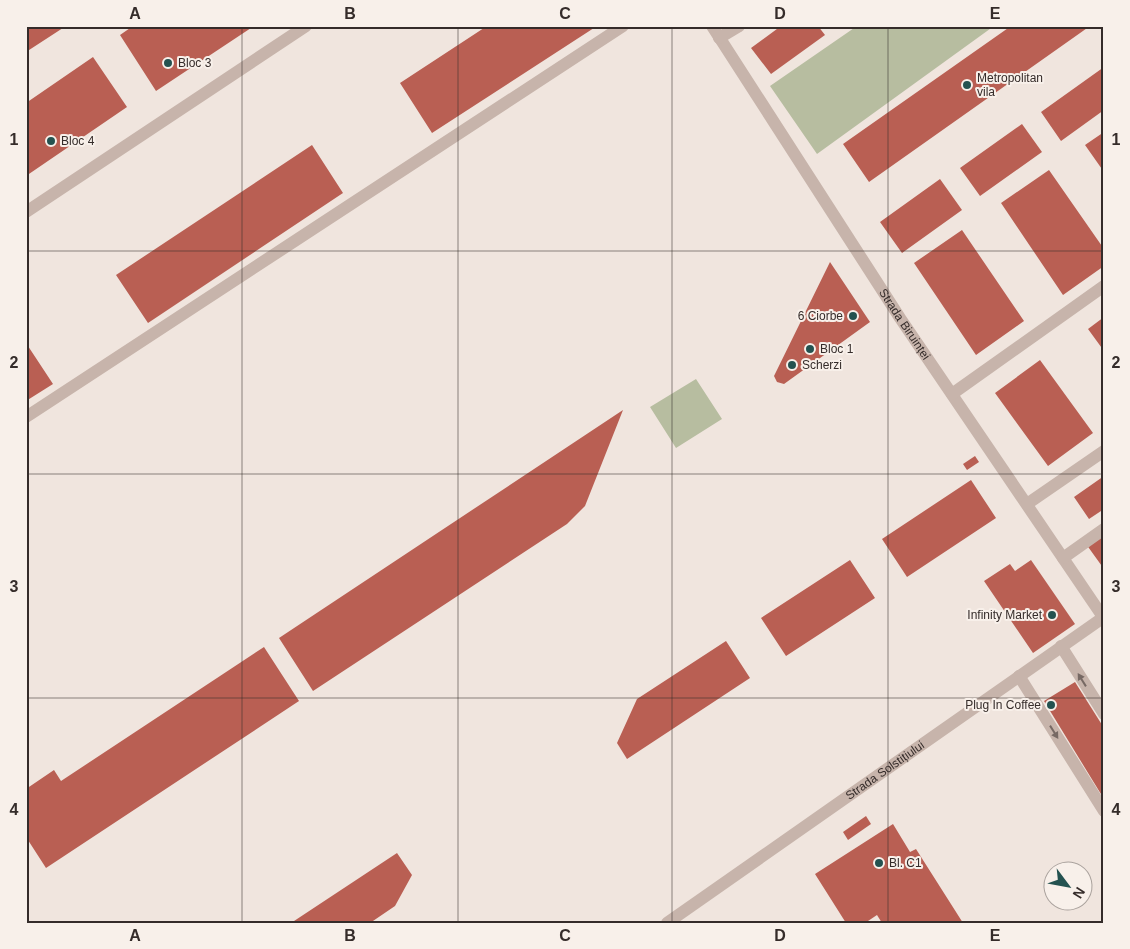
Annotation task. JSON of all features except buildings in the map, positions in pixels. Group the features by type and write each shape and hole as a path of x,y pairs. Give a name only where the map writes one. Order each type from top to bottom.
{"street":[{"path":"26,212 306,26"},
{"path":"26,417 622,26"},
{"name":"Strada Biruinței","path":"712,26 848,239 1103,617"},
{"path":"720,38 739,26"},
{"path":"952,394 1104,286"},
{"path":"1026,504 1104,451"},
{"path":"1062,558 1104,529"},
{"name":"Strada Solstițiului","path":"667,923 1103,617"},
{"path":"1061,646 1104,714"},
{"path":"1019,676 1104,811"}],"green space":[{"path":"857,26 994,26 817,154 770,86"},
{"path":"696,379 722,419 676,448 650,407"}],"place":[{"name":"Bloc 3","path":"168,63"},
{"name":"Metropolitan vila","path":"967,85"},
{"name":"Bloc 4","path":"51,141"},
{"name":"6 Ciorbe","path":"853,316"},
{"name":"Bloc 1","path":"810,349"},
{"name":"Scherzi","path":"792,365"},
{"name":"Infinity Market","path":"1052,615"},
{"name":"Plug In Coffee","path":"1051,705"},
{"name":"Bl. C1","path":"879,863"}]}
